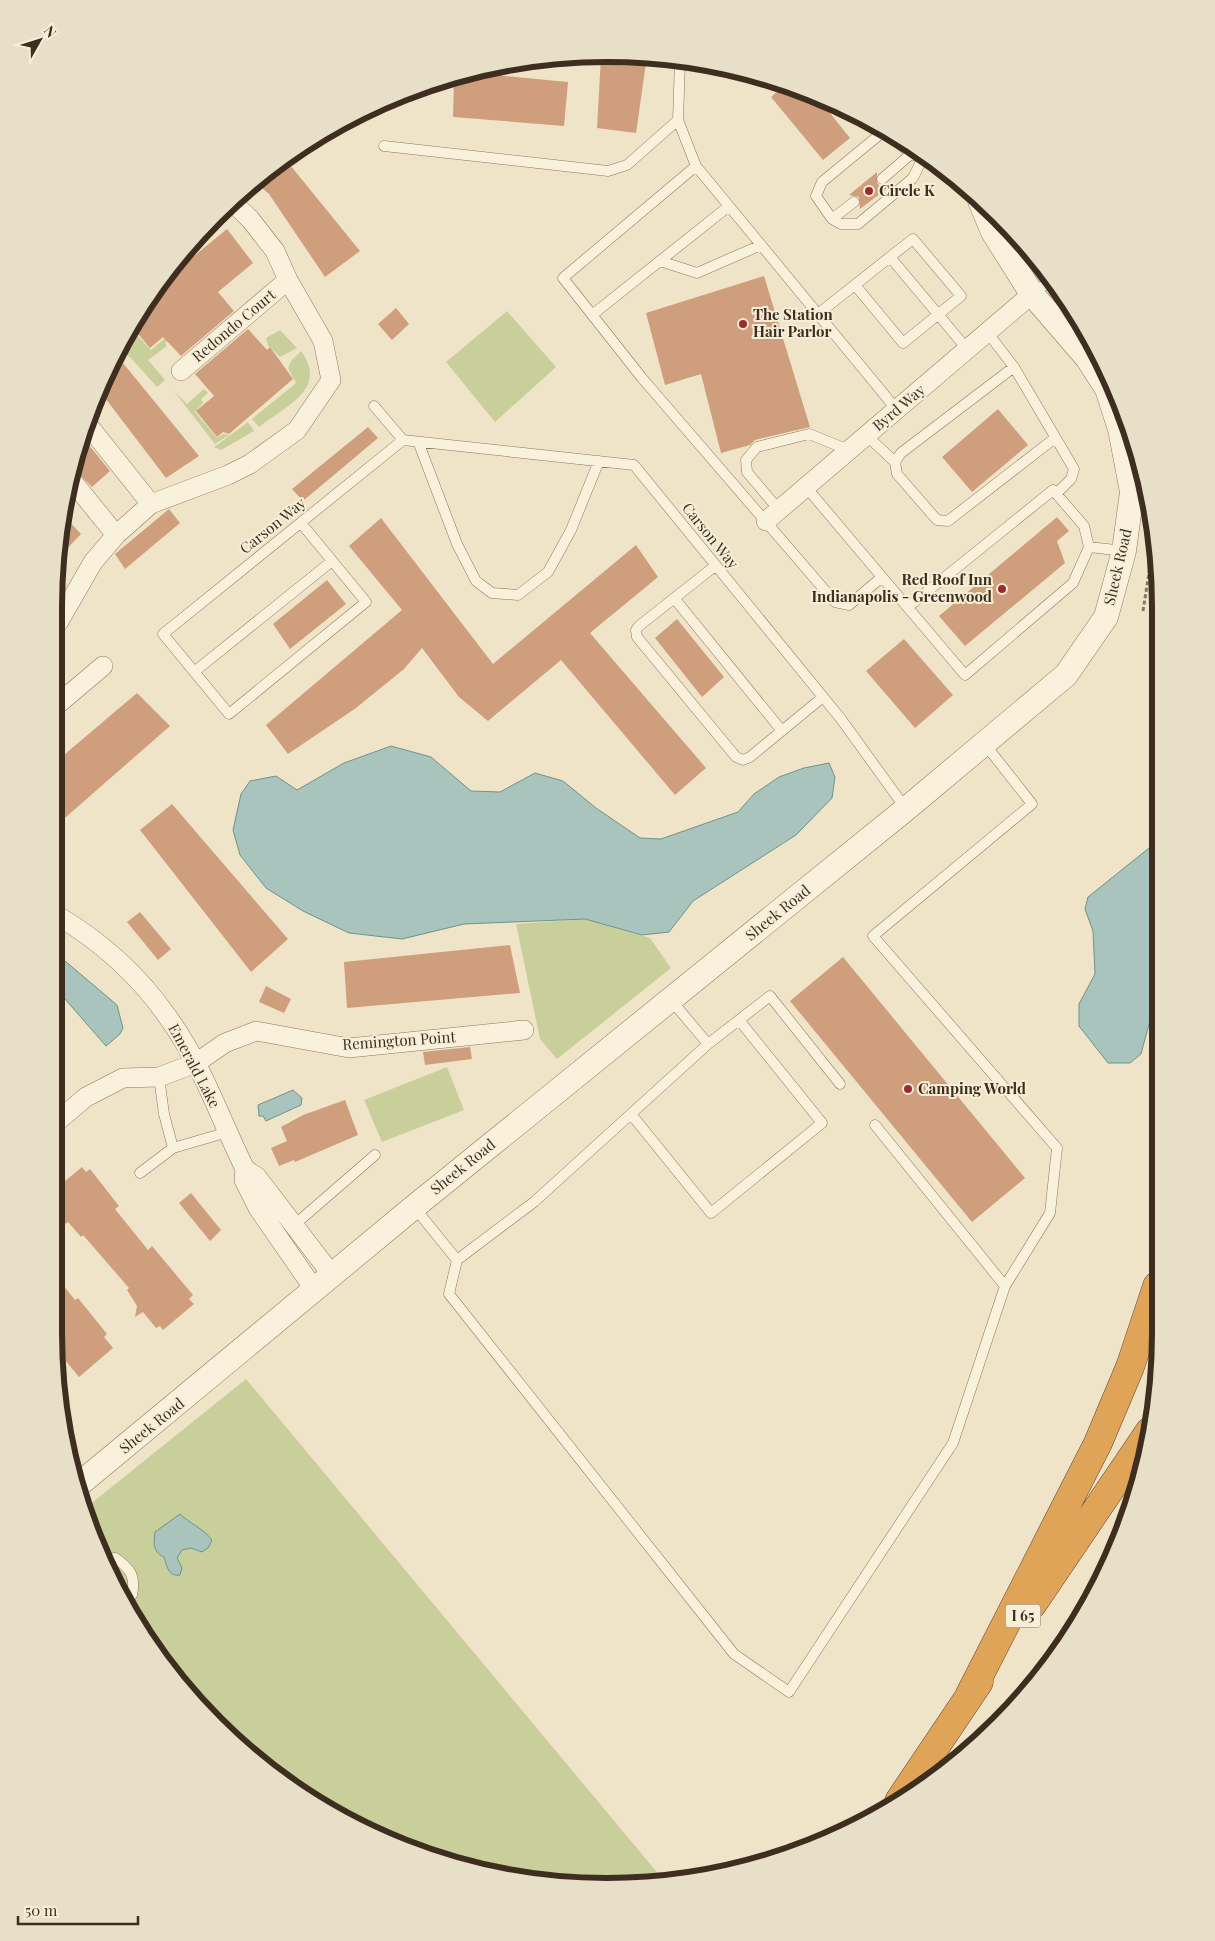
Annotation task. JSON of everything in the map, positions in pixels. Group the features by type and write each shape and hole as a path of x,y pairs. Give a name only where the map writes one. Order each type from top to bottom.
{"highway":[{"path":"969,1696 1098,1443 1130,1367 1152,1301"},
{"name":"I 65","path":"907,1789 1141,1443"}],"street":[{"path":"62,616 93,562 116,535 152,504 228,475 250,464 297,430 331,380 322,341 288,280 275,251 250,219 238,207"},
{"name":"Sheek Road","path":"986,216 993,232 1032,294 1088,359 1104,383"},
{"name":"Redondo Court","path":"181,371 288,280"},
{"name":"Byrd Way","path":"773,516 1032,294"},
{"name":"Sheek Road","path":"83,1481 217,1373 414,1207 906,809 1066,675 1106,617 1124,551 1135,476 1109,395"},
{"path":"92,430 152,504"},
{"path":"76,486 116,535"},
{"path":"62,701 103,666"},
{"name":"Emerald Lake","path":"62,919 104,948 136,978 168,1016 196,1063 245,1168 257,1177 292,1226 323,1282"},
{"name":"Remington Point","path":"62,1117 86,1097 124,1078 159,1077 196,1063 225,1043 256,1031 349,1048 524,1030"},
{"name":"Emerald Lake","path":"245,1168 244,1180 278,1240 323,1282"}],"lane":[{"path":"680,67 678,120 696,166 897,410"},
{"path":"384,146 608,171 627,165 678,120"},
{"path":"879,135 822,182 816,196 832,219 841,224 858,224 913,178 921,162"},
{"path":"882,179 911,154"},
{"path":"696,166 563,278 642,378 773,516"},
{"path":"832,219 854,202"},
{"path":"592,315 729,206"},
{"path":"818,314 890,257 913,240 961,296 904,343 855,285"},
{"path":"660,261 697,273 761,245"},
{"path":"890,257 967,349"},
{"path":"1032,294 1046,284"},
{"path":"987,332 1014,367 1074,469 1071,479 1056,494"},
{"path":"895,462 901,453 1014,367"},
{"path":"374,406 403,440"},
{"path":"849,450 810,434 757,447 746,460 747,472 773,516 835,602 849,605 882,577"},
{"path":"866,436 895,462 897,474 937,520 948,521 1055,438"},
{"name":"Carson Way","path":"194,672 163,634 403,440 419,444 634,465 823,697 906,809"},
{"path":"419,444 457,544 476,581 492,593 518,595 548,572 571,530 599,461"},
{"path":"806,487 882,577 965,674 1074,583 1089,547 1084,526 1053,490 908,607"},
{"path":"301,523 366,602 229,714 194,672 332,561"},
{"path":"1089,547 1124,551"},
{"path":"715,566 636,630 638,638 736,757 743,760 750,757 823,697"},
{"path":"674,598 782,731"},
{"path":"840,1084 770,996 708,1044 534,1202 457,1260 449,1294 734,1654 789,1692 954,1443 1005,1286 1050,1213 1057,1148 873,936 1032,804 984,743"},
{"path":"671,1000 708,1044"},
{"path":"630,1114 712,1213 822,1123 739,1020"},
{"path":"159,1077 164,1114 173,1148"},
{"path":"875,1125 1005,1286"},
{"path":"140,1173 173,1148 228,1132"},
{"path":"278,1240 376,1155"},
{"path":"414,1207 457,1260"},
{"path":"112,1559 115,1558 129,1568 134,1582 131,1596"}],"path":[{"path":"1143,611 1150,564"}],"green space":[{"path":"507,311 556,367 495,422 446,362"},
{"path":"176,329 179,332 165,343 167,346 148,360 165,380 157,387 125,354 136,334 151,350"},
{"path":"280,330 297,348 280,357 268,345 266,338"},
{"path":"301,351 308,364 310,376 307,386 291,404 259,427 252,419 296,383 288,368 291,361"},
{"path":"204,389 208,393 201,399 203,403 195,412 217,438 223,434 229,435 215,444 173,390 187,404"},
{"path":"248,422 254,431 221,450 214,447"},
{"path":"585,919 650,938 671,968 557,1059 540,1039 516,924"},
{"path":"447,1067 464,1110 382,1142 364,1100"},
{"path":"246,1379 660,1876 608,1878 572,1877 536,1874 466,1860 432,1850 399,1837 366,1822 305,1787 276,1766 222,1719 175,1665 154,1636 119,1575 90,1505"}],"water":[{"path":"391,746 431,757 471,791 500,792 535,773 563,781 596,808 640,838 661,839 738,812 754,794 779,777 804,768 829,763 835,777 832,798 796,835 693,901 669,932 642,935 585,919 464,924 402,939 349,933 303,911 266,888 240,855 233,830 241,794 250,781 276,776 297,790 344,763"},
{"path":"1152,846 1152,1013 1141,1054 1130,1063 1108,1063 1079,1026 1079,1004 1095,974 1093,931 1085,909 1088,897"},
{"path":"62,958 117,1005 123,1028 120,1034 106,1046 62,996"},
{"path":"293,1090 302,1098 301,1105 266,1121 263,1116 259,1116 258,1105"},
{"path":"180,1514 212,1540 208,1548 202,1552 191,1548 182,1550 177,1558 182,1568 180,1575 176,1575 170,1573 164,1557 157,1552 154,1540 155,1532"}],"building":[{"path":"601,62 646,64 636,133 597,128"},
{"path":"493,75 568,82 564,126 453,117 454,85"},
{"path":"779,90 826,109 850,138 823,160 771,97"},
{"path":"290,165 360,251 325,277 269,194 261,187"},
{"name":"Circle K","path":"877,172 877,183 880,186 886,184 889,187 860,209 859,197 849,195"},
{"path":"227,229 253,263 218,292 234,311 181,356 163,337 150,348 137,333 154,305 186,262"},
{"path":"764,276 810,427 755,440 750,445 721,453 701,374 665,385 646,313"},
{"path":"396,308 409,324 392,340 378,324"},
{"path":"248,329 267,350 270,347 293,379 229,434 223,432 217,437 196,411 214,396 195,374"},
{"path":"123,363 199,456 166,478 105,397 119,365"},
{"path":"998,409 1028,445 972,492 942,457"},
{"path":"368,427 378,438 303,501 292,489"},
{"path":"88,443 110,471 92,487 79,474"},
{"path":"169,509 180,523 125,569 115,554"},
{"name":"Red Roof Inn Indianapolis - Greenwood","path":"1057,517 1069,531 1057,541 1065,563 965,646 939,616"},
{"path":"381,518 493,664 636,545 658,577 590,633 706,768 675,795 561,660 488,721 459,697 422,648 404,669 356,708 288,754 266,725 402,610 349,546"},
{"path":"69,522 81,534 66,550"},
{"path":"327,580 346,604 290,649 273,624"},
{"path":"677,619 724,677 702,697 655,638"},
{"path":"904,639 953,695 915,728 866,671"},
{"path":"137,693 170,726 62,820 62,757"},
{"path":"172,804 288,939 251,972 140,830"},
{"path":"140,912 171,949 158,960 127,922"},
{"path":"510,945 520,993 347,1008 344,962"},
{"name":"Camping World","path":"843,957 1025,1178 972,1222 790,1001"},
{"path":"266,986 291,999 284,1013 259,1002"},
{"path":"470,1047 472,1059 425,1065 423,1052"},
{"path":"345,1100 358,1135 295,1162 294,1160 279,1166 271,1148 287,1141 281,1127 303,1115"},
{"path":"82,1167 86,1172 90,1169 119,1206 115,1209 148,1250 152,1246 193,1295 189,1299 194,1304 163,1330 160,1326 156,1328 143,1312 135,1317 137,1306 127,1290 129,1288 83,1235 81,1237 68,1222 66,1224 62,1219 62,1184"},
{"path":"191,1193 221,1230 210,1241 179,1203"},
{"path":"62,1284 75,1300 78,1298 107,1334 104,1337 113,1348 79,1377 63,1358"}],"place":[{"name":"Circle K","path":"869,191"},
{"name":"The Station Hair Parlor","path":"743,324"},
{"name":"Red Roof Inn Indianapolis - Greenwood","path":"1002,589"},
{"name":"Camping World","path":"908,1089"}]}
